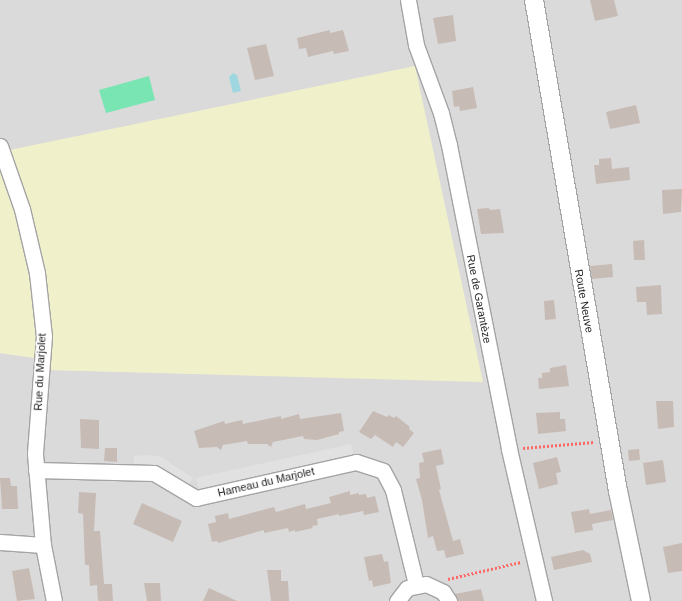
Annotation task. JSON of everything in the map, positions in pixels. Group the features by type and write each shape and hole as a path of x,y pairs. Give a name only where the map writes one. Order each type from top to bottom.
{"street":[{"name":"Rue de Garantèze","path":"408,0 416,45 441,113 509,449 533,560 544,601"},
{"name":"Route Neuve","path":"534,0 609,440 641,601"},
{"name":"Rue du Marjolet","path":"0,146 22,210 36,273 44,336 36,470 43,545 54,601"},
{"name":"Hameau du Marjolet","path":"36,470 154,473 196,498 356,462 383,470 393,490 416,584"},
{"path":"0,542 43,545"},
{"path":"397,601 407,588 416,584 435,586 449,601"}],"path":[{"path":"509,449 609,440"},
{"path":"435,586 449,578 533,560"}],"shaded area":[{"path":"0,0 682,0 682,601 0,601 0,353 50,360 49,370 483,381 0,152"},
{"path":"351,444 354,457 199,490 196,478"},
{"path":"150,455 161,457 193,478 187,487 134,466 134,456"}],"green space":[{"path":"415,66 483,382 49,370 49,360 0,353 0,152"},
{"path":"149,76 155,100 106,113 99,90"}],"water":[{"path":"233,73 237,75 241,91 233,93 229,77"}],"building":[{"path":"590,0 614,0 618,16 595,21"},
{"path":"453,15 456,41 438,44 433,18"},
{"path":"330,30 330,33 343,30 349,51 334,54 333,51 308,57 306,48 299,49 297,38"},
{"path":"266,44 274,76 255,80 247,48"},
{"path":"473,87 477,108 460,111 459,106 454,107 452,91"},
{"path":"636,105 640,123 610,129 606,112"},
{"path":"611,158 612,169 629,167 630,180 596,184 594,165 599,165 599,159"},
{"path":"682,189 681,212 663,214 662,190"},
{"path":"489,208 490,210 500,209 504,233 481,234 477,209"},
{"path":"644,240 645,260 634,260 633,241"},
{"path":"612,264 613,277 592,279 590,266"},
{"path":"661,285 662,314 647,315 646,302 637,302 636,287"},
{"path":"554,300 556,319 545,320 544,301"},
{"path":"566,365 569,386 539,389 538,378 542,378 542,373 550,372 550,368"},
{"path":"656,401 673,401 674,427 658,429"},
{"path":"373,411 387,417 389,415 394,418 396,416 410,427 409,429 414,433 403,447 396,442 393,447 375,435 371,439 359,432"},
{"path":"560,412 560,419 565,419 566,431 538,434 536,413"},
{"path":"341,413 344,431 339,432 339,434 317,440 304,439 303,436 273,442 271,447 267,444 248,444 247,441 223,445 221,450 217,447 199,448 194,431 224,421 225,424 242,420 243,424 281,416 281,419 299,414 300,419"},
{"path":"80,419 99,420 99,449 81,448"},
{"path":"105,448 117,448 117,462 104,461"},
{"path":"441,449 444,464 436,466 441,489 439,490 453,541 460,539 464,554 446,558 444,550 437,551 433,536 428,538 422,500 416,479 420,478 419,463 424,462 422,453"},
{"path":"639,449 640,460 629,461 628,450"},
{"path":"557,457 561,472 556,473 558,484 539,489 533,463"},
{"path":"663,460 666,482 646,485 643,463"},
{"path":"0,478 10,478 11,486 17,486 18,509 2,509"},
{"path":"350,491 350,495 359,493 359,495 366,494 367,498 375,496 379,512 364,515 363,511 339,516 339,514 317,519 318,525 312,526 313,528 295,532 295,530 289,532 288,528 264,533 264,530 218,543 217,541 212,542 208,524 216,522 215,516 228,513 229,519 274,507 276,512 305,504 306,509 331,503 329,497"},
{"path":"79,492 96,493 94,531 100,531 104,584 112,584 113,601 98,601 97,585 90,586 89,565 85,565 83,514 78,513"},
{"path":"142,503 182,521 173,542 133,524"},
{"path":"589,509 590,514 611,510 613,520 592,524 593,530 575,533 571,512"},
{"path":"682,543 682,571 668,573 663,547"},
{"path":"583,550 590,554 592,562 554,570 551,557"},
{"path":"382,554 384,562 388,561 391,583 373,587 372,580 369,581 364,557"},
{"path":"29,568 35,599 17,601 12,571"},
{"path":"267,570 281,570 281,581 288,581 289,601 271,601"},
{"path":"144,583 160,583 161,601 147,601"},
{"path":"209,588 237,601 203,601"},
{"path":"481,589 484,601 458,601 455,594"}]}
